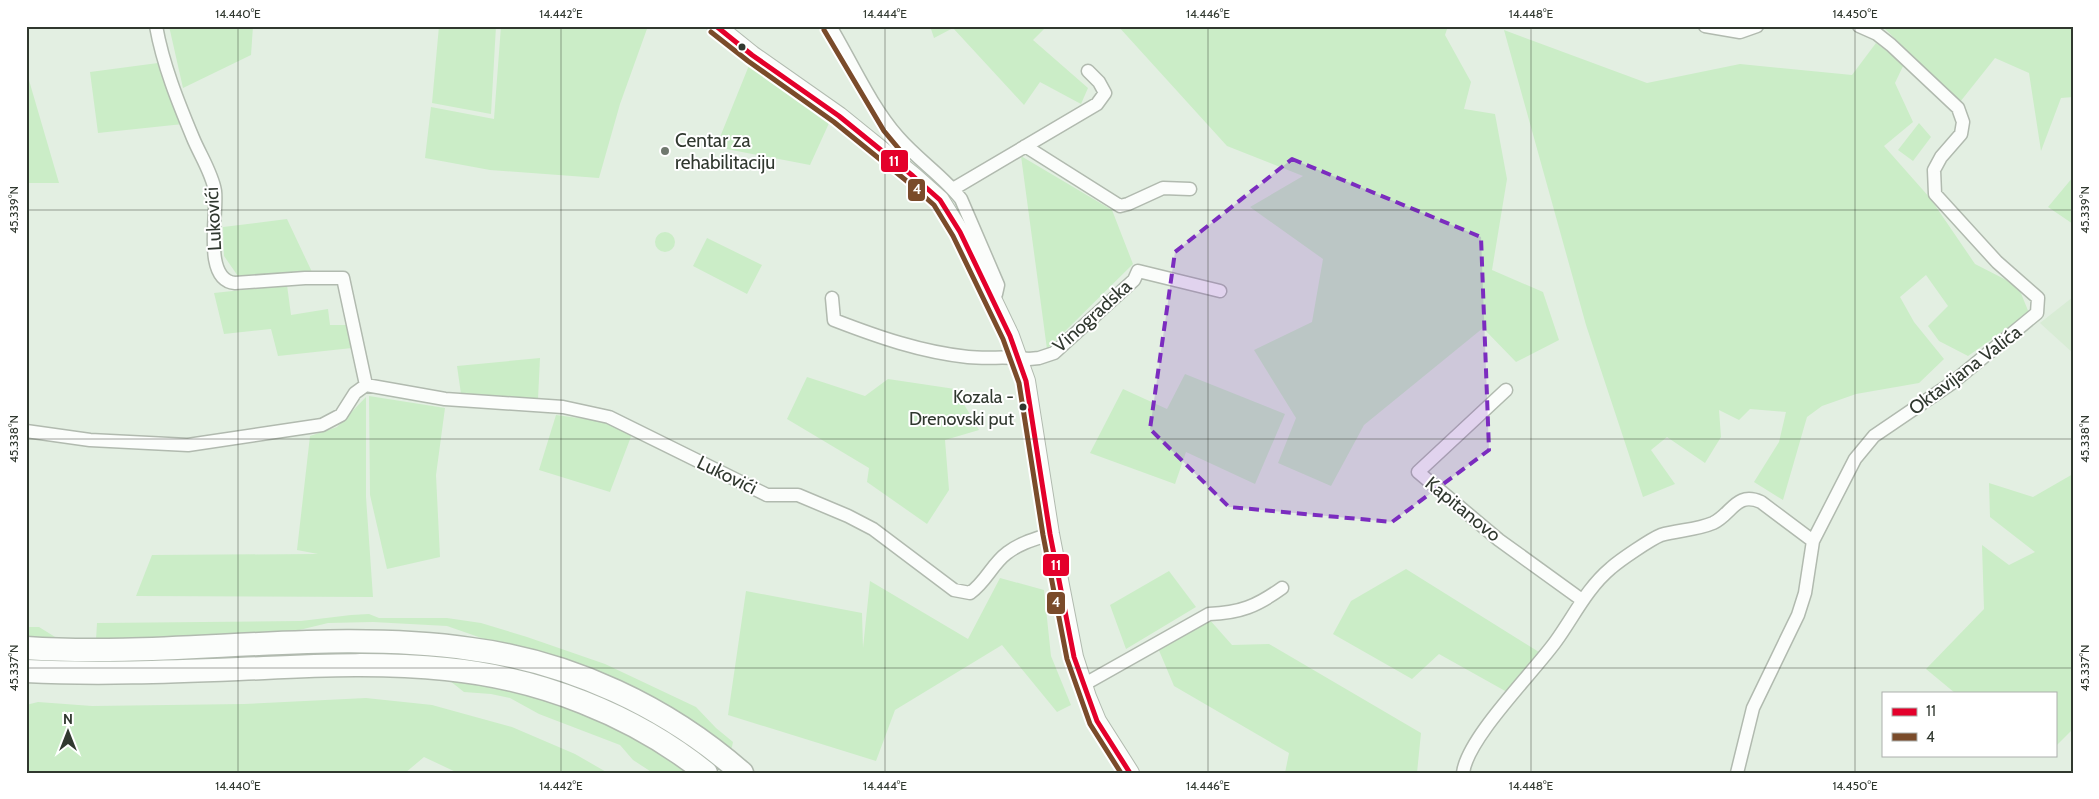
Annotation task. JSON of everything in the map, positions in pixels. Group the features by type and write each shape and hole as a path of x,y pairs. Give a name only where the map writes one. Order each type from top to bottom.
{"highway":[{"path":"26,648 144,649 380,642 471,648 522,658 556,668 616,691 681,726 742,773"},
{"path":"26,672 98,673 384,665 477,673 540,687 595,707 651,735 706,773"}],"main road":[{"path":"716,26 752,55 839,116 935,196 946,209 960,232 1019,357 1028,390 1050,534 1068,630 1082,684 1097,721 1130,773"}],"street":[{"name":"Lukovići","path":"156,26 162,55 172,87 213,182 216,204 213,245 220,274 229,283 305,278 343,278 366,385 445,399 563,407 609,417 767,495 798,495 848,516 872,529 954,590 970,593 980,586 1007,553 1027,542 1050,534"},
{"path":"830,26 890,127 912,152 953,189 961,199 995,275 998,285 996,294 992,298"},
{"path":"1704,26 1740,32 1757,26"},
{"name":"Oktavijana Valića","path":"1737,773 1753,708 1798,615 1805,593 1813,541 1855,459 1874,436 1952,383 2037,313 2038,298 1997,262 1936,194 1934,170 1941,157 1961,134 1963,122 1958,108 1892,44 1877,34 1859,26"},
{"path":"953,189 1097,104 1105,93 1099,82 1088,71"},
{"path":"1025,146 1120,206 1163,188 1190,189"},
{"name":"Vinogradska","path":"1019,357 1039,358 1054,353 1134,280 1138,271 1220,291"},
{"path":"832,298 834,320 900,344 969,357 1019,357"},
{"path":"26,431 90,440 188,445 322,425 342,415 355,393 366,385"},
{"name":"Kapitanovo","path":"1506,390 1418,472 1500,540 1582,600"},
{"path":"1463,773 1464,765 1475,742 1556,641 1582,600 1610,568 1659,536 1714,522 1741,500 1752,498 1813,541"},
{"path":"1082,684 1209,614 1232,613 1249,608 1282,588"}],"highlighted area":[{"path":"1292,159 1481,237 1489,450 1392,522 1229,507 1150,429 1175,252"}],"shaded area":[{"path":"2073,297 2073,353 2040,323"}],"green space":[{"path":"169,26 253,26 251,55 183,88"},
{"path":"439,26 496,26 491,114 432,103"},
{"path":"501,26 648,26 620,104 599,178 490,170 425,158 431,107 494,119"},
{"path":"930,26 1047,26 1033,40 1088,88 1081,104 1040,82 1024,105 953,28 934,38"},
{"path":"1118,26 1448,26 1445,35 1471,82 1464,109 1495,114 1507,179 1492,270 1543,292 1559,340 1516,362 1483,328 1364,425 1331,486 1278,463 1296,418 1254,350 1312,322 1323,259 1250,207 1303,176 1227,146"},
{"path":"1882,26 2073,26 2073,97 2061,98 2041,151 2029,73 1995,58 1960,102"},
{"path":"1504,30 1647,83 1740,64 1852,75 1876,43 1904,64 1895,83 1913,122 1884,146 1930,198 1975,264 2018,286 2029,313 1968,356 1939,341 1928,326 1948,306 1926,275 1900,297 1914,322 1944,359 1919,383 1856,394 1822,406 1807,417 1783,500 1754,482 1779,442 1786,412 1750,409 1739,420 1719,410 1721,437 1705,463 1667,437 1651,450 1675,484 1643,497 1586,325"},
{"path":"158,63 183,124 98,133 90,72"},
{"path":"750,63 830,121 810,165 716,147"},
{"path":"26,70 59,183 26,183"},
{"path":"1919,123 1931,137 1913,161 1898,150"},
{"path":"1021,156 1112,210 1133,264 1047,349"},
{"path":"2073,177 2073,224 2048,207"},
{"path":"287,219 312,272 240,279 224,256 223,227"},
{"path":"665,232 672,235 675,242 672,249 665,252 658,249 655,242 658,235"},
{"path":"707,238 762,265 747,294 693,266"},
{"path":"287,285 291,315 328,309 330,325 349,325 352,348 278,356 271,329 224,334 214,293"},
{"path":"540,358 538,399 461,394 457,366"},
{"path":"1185,374 1285,414 1255,484 1186,452 1175,484 1090,453 1123,389 1167,409"},
{"path":"807,377 865,396 888,379 955,389 979,430 945,440 949,490 927,524 867,482 869,468 787,419"},
{"path":"369,396 445,408 436,475 440,557 387,569 370,495"},
{"path":"366,397 366,497 373,597 136,596 152,555 318,554 297,550 310,436 337,427"},
{"path":"556,415 601,421 632,434 610,492 539,470"},
{"path":"2073,474 2073,729 2056,746 2056,692 1954,692 1926,669 1984,609 1982,545 2009,565 2035,552 1990,517 1989,483 2033,497"},
{"path":"1406,569 1539,652 1507,692 1439,654 1412,679 1333,634 1351,601"},
{"path":"1169,571 1196,607 1126,649 1110,605"},
{"path":"1000,578 1044,590 1051,656 1071,705 1057,712 1002,645 895,710 876,761 728,715 746,591 862,613 863,648 870,581 968,639"},
{"path":"369,614 379,618 447,618 481,623 605,664 696,707 716,728 733,742 731,751 490,641 447,626 373,622 328,623 283,634 96,640 97,623 301,621"},
{"path":"1209,619 1232,645 1269,644 1421,733 1417,773 1285,773 1289,753 1174,686 1158,648"},
{"path":"26,627 39,627 60,640 26,639"},
{"path":"451,679 529,694 572,709 632,738 690,773 653,773 633,760 620,745 539,714 510,698 491,694 464,692 450,681"},
{"path":"366,698 432,705 512,727 575,754 608,773 458,773 424,757 405,773 26,773 26,705 38,702 92,706 244,704"}],"transit line":[{"name":"11","path":"716,26 752,55 839,116 913,176 940,200 960,232 1010,336 1026,381 1050,534 1074,657 1097,721 1130,773"},
{"name":"4","path":"824,30 884,131 904,155"},
{"name":"4","path":"711,32 748,61 834,122 908,182 934,205 953,236 1003,339 1019,383 1043,535 1067,659 1090,724 1121,773"}],"place":[{"name":"Centar za rehabilitaciju","path":"665,151"},
{"name":"Kozala - Drenovski put","path":"1023,407"}]}
